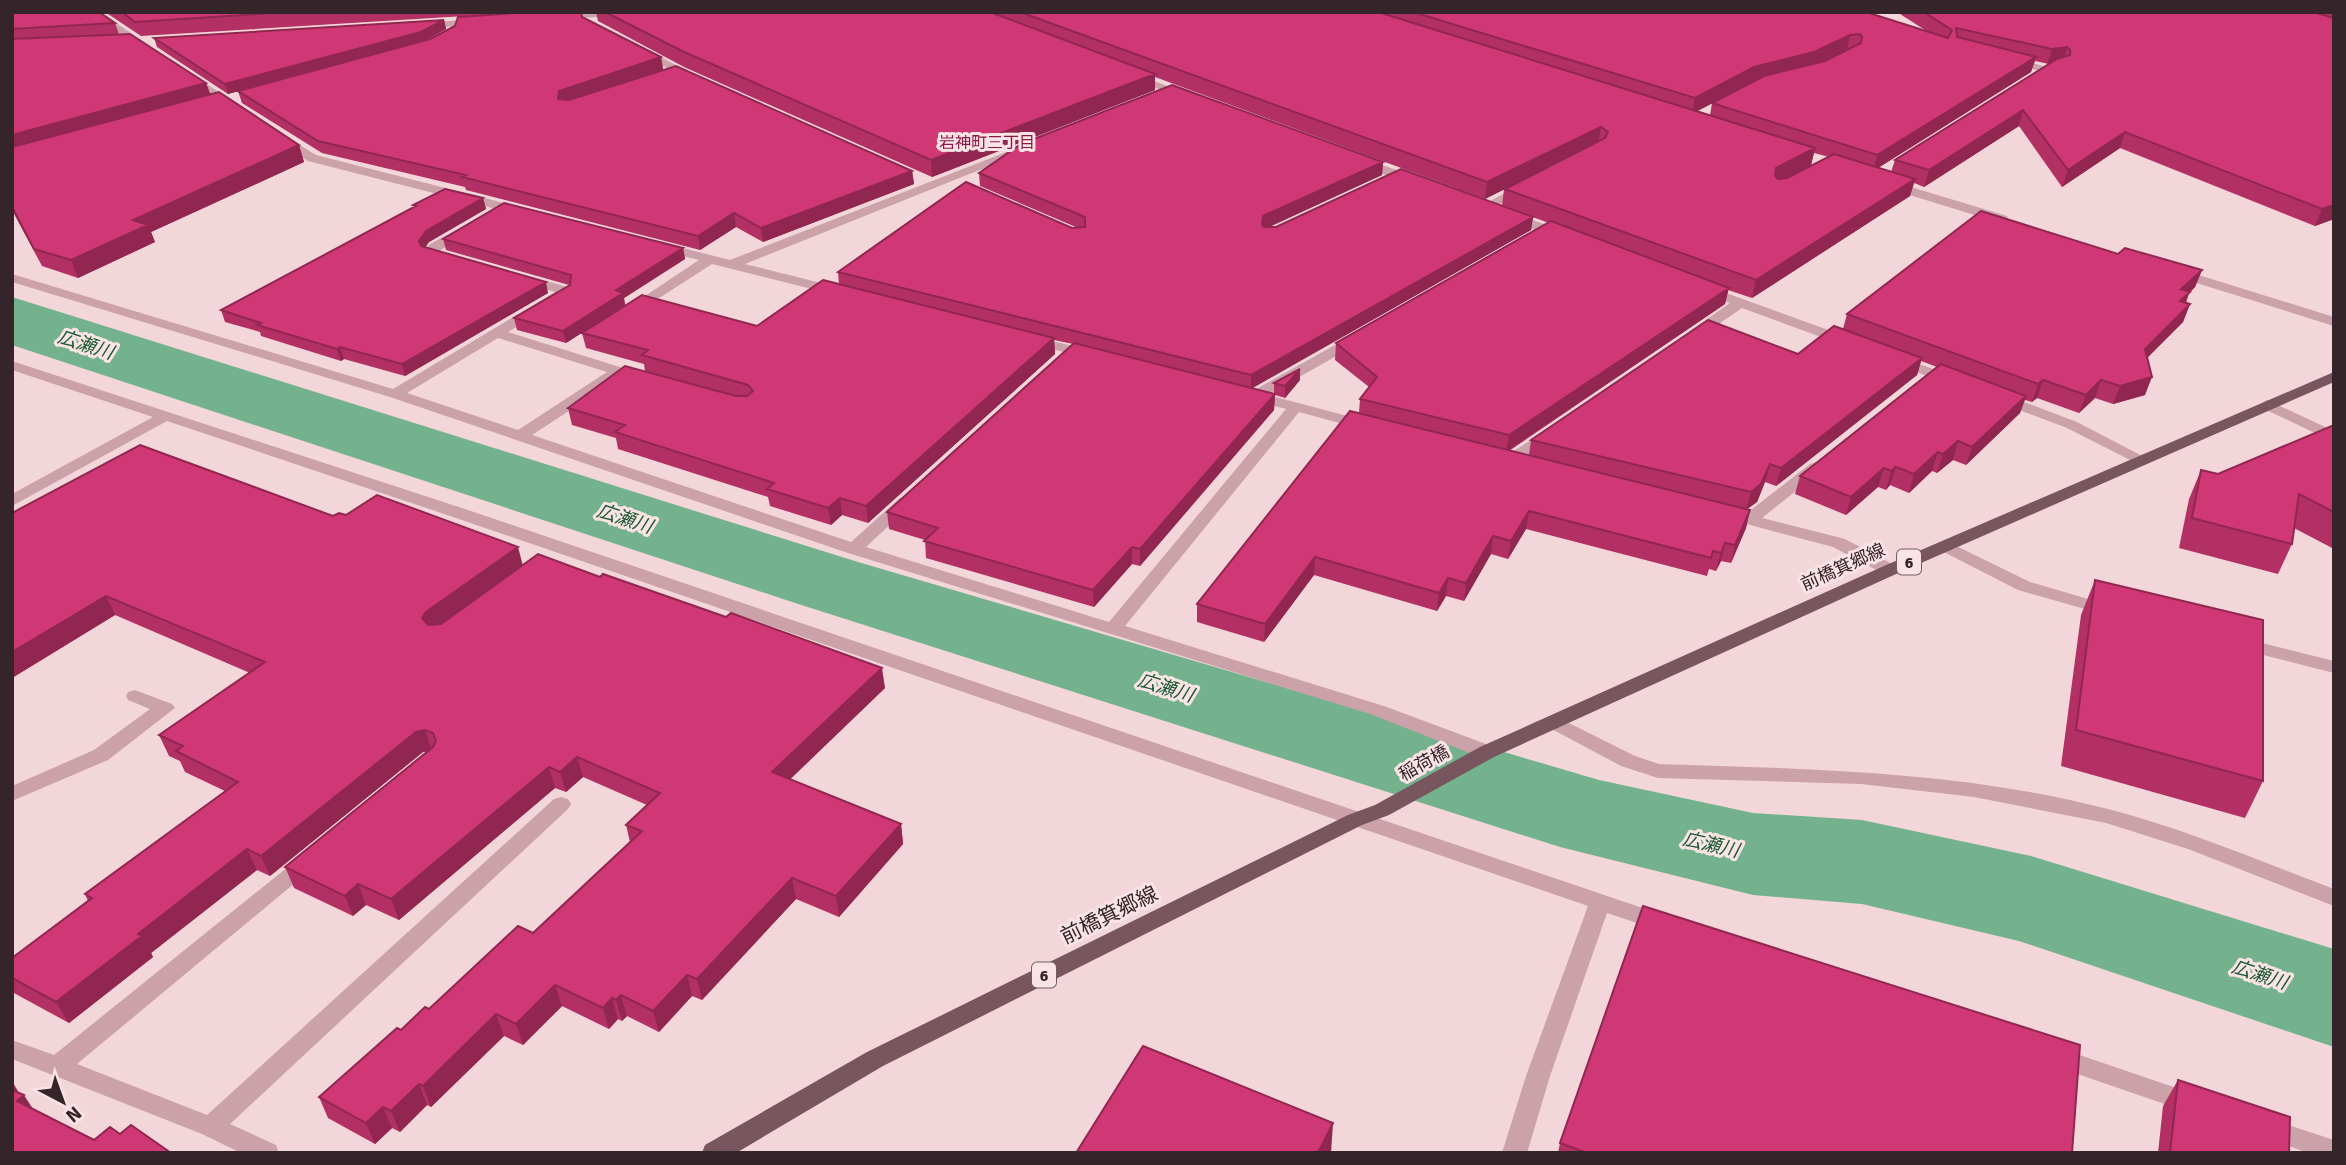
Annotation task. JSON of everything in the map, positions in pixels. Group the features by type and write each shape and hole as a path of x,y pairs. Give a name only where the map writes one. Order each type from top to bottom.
{"main road":[{"name":"前橋箕郷線","path":"1487,752 1890,570 2334,376"},
{"name":"稲荷橋","path":"1382,810 1487,752"},
{"name":"前橋箕郷線","path":"714,1153 875,1059 1355,820 1382,810"}],"street":[{"path":"93,12 250,117"},
{"path":"551,15 631,12"},
{"path":"590,15 590,24 601,30"},
{"path":"414,26 494,21"},
{"path":"446,38 455,30 454,24"},
{"path":"114,44 162,41"},
{"path":"635,47 705,82"},
{"path":"1996,57 2053,69 2036,78"},
{"path":"667,75 679,71"},
{"path":"1119,71 1196,100"},
{"path":"1147,100 1171,90"},
{"path":"271,131 312,158 530,214"},
{"path":"735,264 933,185 955,182 1035,145"},
{"path":"1348,156 1423,184"},
{"path":"1374,186 1398,175"},
{"path":"921,179 933,185"},
{"path":"1873,179 2016,223"},
{"path":"1530,184 1479,205 1541,234 1573,240"},
{"path":"471,264 431,253 435,247 504,207"},
{"path":"646,243 855,296"},
{"path":"620,317 710,259"},
{"path":"2159,267 2334,322"},
{"path":"395,394 566,291 512,276"},
{"path":"12,278 395,394 854,549 1377,710 1487,752"},
{"path":"1690,283 1857,345"},
{"path":"1686,340 1741,302"},
{"path":"498,333 569,350 618,372 656,383"},
{"path":"1367,333 1249,395 1376,427"},
{"path":"1016,336 1067,354 1111,360"},
{"path":"1882,354 1928,378 1959,383"},
{"path":"12,365 556,553 1678,929"},
{"path":"518,437 618,372"},
{"path":"1984,392 2072,425 2142,460"},
{"path":"2267,405 2334,437"},
{"path":"1113,629 1295,408"},
{"path":"12,501 166,416"},
{"path":"1510,460 1565,423"},
{"path":"1750,519 1826,459"},
{"path":"854,549 914,494"},
{"path":"1710,510 1839,542 1890,570"},
{"path":"1947,546 2024,586 2054,597 2120,614"},
{"path":"2227,640 2334,667"},
{"path":"12,794 101,755 165,708 135,696"},
{"path":"1555,722 1628,761 1658,771 1861,777 1974,790 2108,816 2195,844 2334,898"},
{"path":"211,1127 561,804"},
{"path":"57,1067 324,848"},
{"path":"1514,1153 1538,1076 1600,903"},
{"path":"12,1049 211,1127 267,1153"},
{"path":"2045,1054 2216,1111"},
{"path":"2242,1120 2334,1151"}],"building":[{"path":"12,12 99,12 115,23 12,29"},
{"path":"122,12 289,12 135,22"},
{"path":"581,12 582,17 661,57 559,91 558,99 569,100 676,66 912,171 761,228 734,213 698,236 462,177 466,175 318,141 238,91 430,39 455,26 458,17"},
{"path":"605,12 990,12 1155,74 931,160 682,51"},
{"path":"1020,12 1378,12 1815,148 1776,168 1775,176 1778,179 1787,178 1834,154 1915,179 1756,280 1505,189 1605,138 1608,132 1601,127 1487,182"},
{"path":"1413,12 1866,12 1948,38 1952,30 1924,12 2313,12 2334,18 2334,205 2322,209 2125,132 2068,170 2023,110 1929,170 1895,160 2057,59 2070,55 2067,47 2052,49 1956,28 1957,37 2036,57 1877,155 1712,103 1764,76 1825,61 1861,43 1860,34 1850,35 1814,52 1754,67 1695,98"},
{"path":"444,20 421,32 225,84 154,38"},
{"path":"130,34 206,83 12,135 12,39"},
{"path":"1172,85 1383,162 1263,216 1264,227 1276,227 1401,169 1533,217 1251,375 838,272 966,182 1072,228 1085,227 1085,217 979,173 1021,144"},
{"path":"219,92 299,145 133,220 148,225 71,260 34,249 12,207 12,147"},
{"path":"445,189 483,198 426,231 419,241 421,246 546,282 402,364 340,347 337,349 257,325 261,323 221,310 416,206 413,205"},
{"path":"504,203 683,248 616,290 623,293 563,331 514,318 570,285 571,275 443,239"},
{"path":"1981,211 2118,254 2125,248 2202,270 2181,289 2190,292 2180,301 2190,304 2145,349 2152,377 2120,386 2101,380 2086,395 2043,380 2038,384 1847,314"},
{"path":"1551,221 1729,288 1509,435 1360,399 1377,377 1336,343"},
{"path":"823,280 1054,338 866,506 840,498 828,508 767,489 774,483 615,432 625,425 568,408 625,366 736,396 747,396 753,391 748,385 642,355 648,350 582,333 642,295 757,326"},
{"path":"1708,320 1798,354 1834,326 1922,358 1781,468 1770,464 1761,484 1751,492 1531,440"},
{"path":"1074,343 1275,394 1140,549 1132,547 1093,590 924,541 938,528 887,512"},
{"path":"1941,364 2026,396 1972,447 1958,441 1943,454 1938,452 1914,474 1896,467 1891,471 1884,468 1851,497 1800,476"},
{"path":"1300,369 1285,386 1274,383"},
{"path":"1350,411 1750,510 1735,545 1725,543 1721,553 1713,551 1711,558 1529,511 1511,541 1493,536 1466,583 1448,578 1439,593 1315,557 1265,624 1197,604"},
{"path":"2334,425 2334,512 2299,494 2292,544 2192,518 2201,470 2218,474"},
{"path":"140,445 333,516 339,513 346,515 377,495 518,547 426,612 422,618 428,625 441,624 538,554 600,577 603,574 726,617 731,613 882,668 772,772 901,824 836,896 792,878 697,979 687,975 653,1011 621,995 616,1000 612,998 603,1008 555,985 516,1024 496,1014 423,1086 419,1084 391,1111 383,1107 366,1123 319,1097 397,1028 401,1030 425,1007 429,1009 518,926 533,933 642,831 626,825 660,793 577,757 560,772 549,767 391,899 358,884 345,896 285,867 433,747 436,741 433,733 425,730 416,732 261,856 247,849 138,934 142,936 56,1002 12,978 12,958 92,898 85,894 238,782 176,751 183,746 159,735 265,662 106,596 12,652 12,513"},
{"path":"2095,580 2263,620 2263,781 2076,730"},
{"path":"1643,906 2080,1045 2072,1153 1587,1153 1560,1143"},
{"path":"1143,1046 1333,1123 1318,1153 1076,1153"},
{"path":"2178,1080 2290,1117 2289,1153 2170,1153"},
{"path":"12,1090 24,1095 17,1101 94,1140 110,1127 120,1134 131,1125 171,1153 12,1153"}],"waterway":[{"name":"広瀬川","path":"12,320 825,582 1599,819 1753,854 1862,862 2031,900 2334,998"}],"district":[{"name":"岩神町三丁目","path":"987,142"}]}
